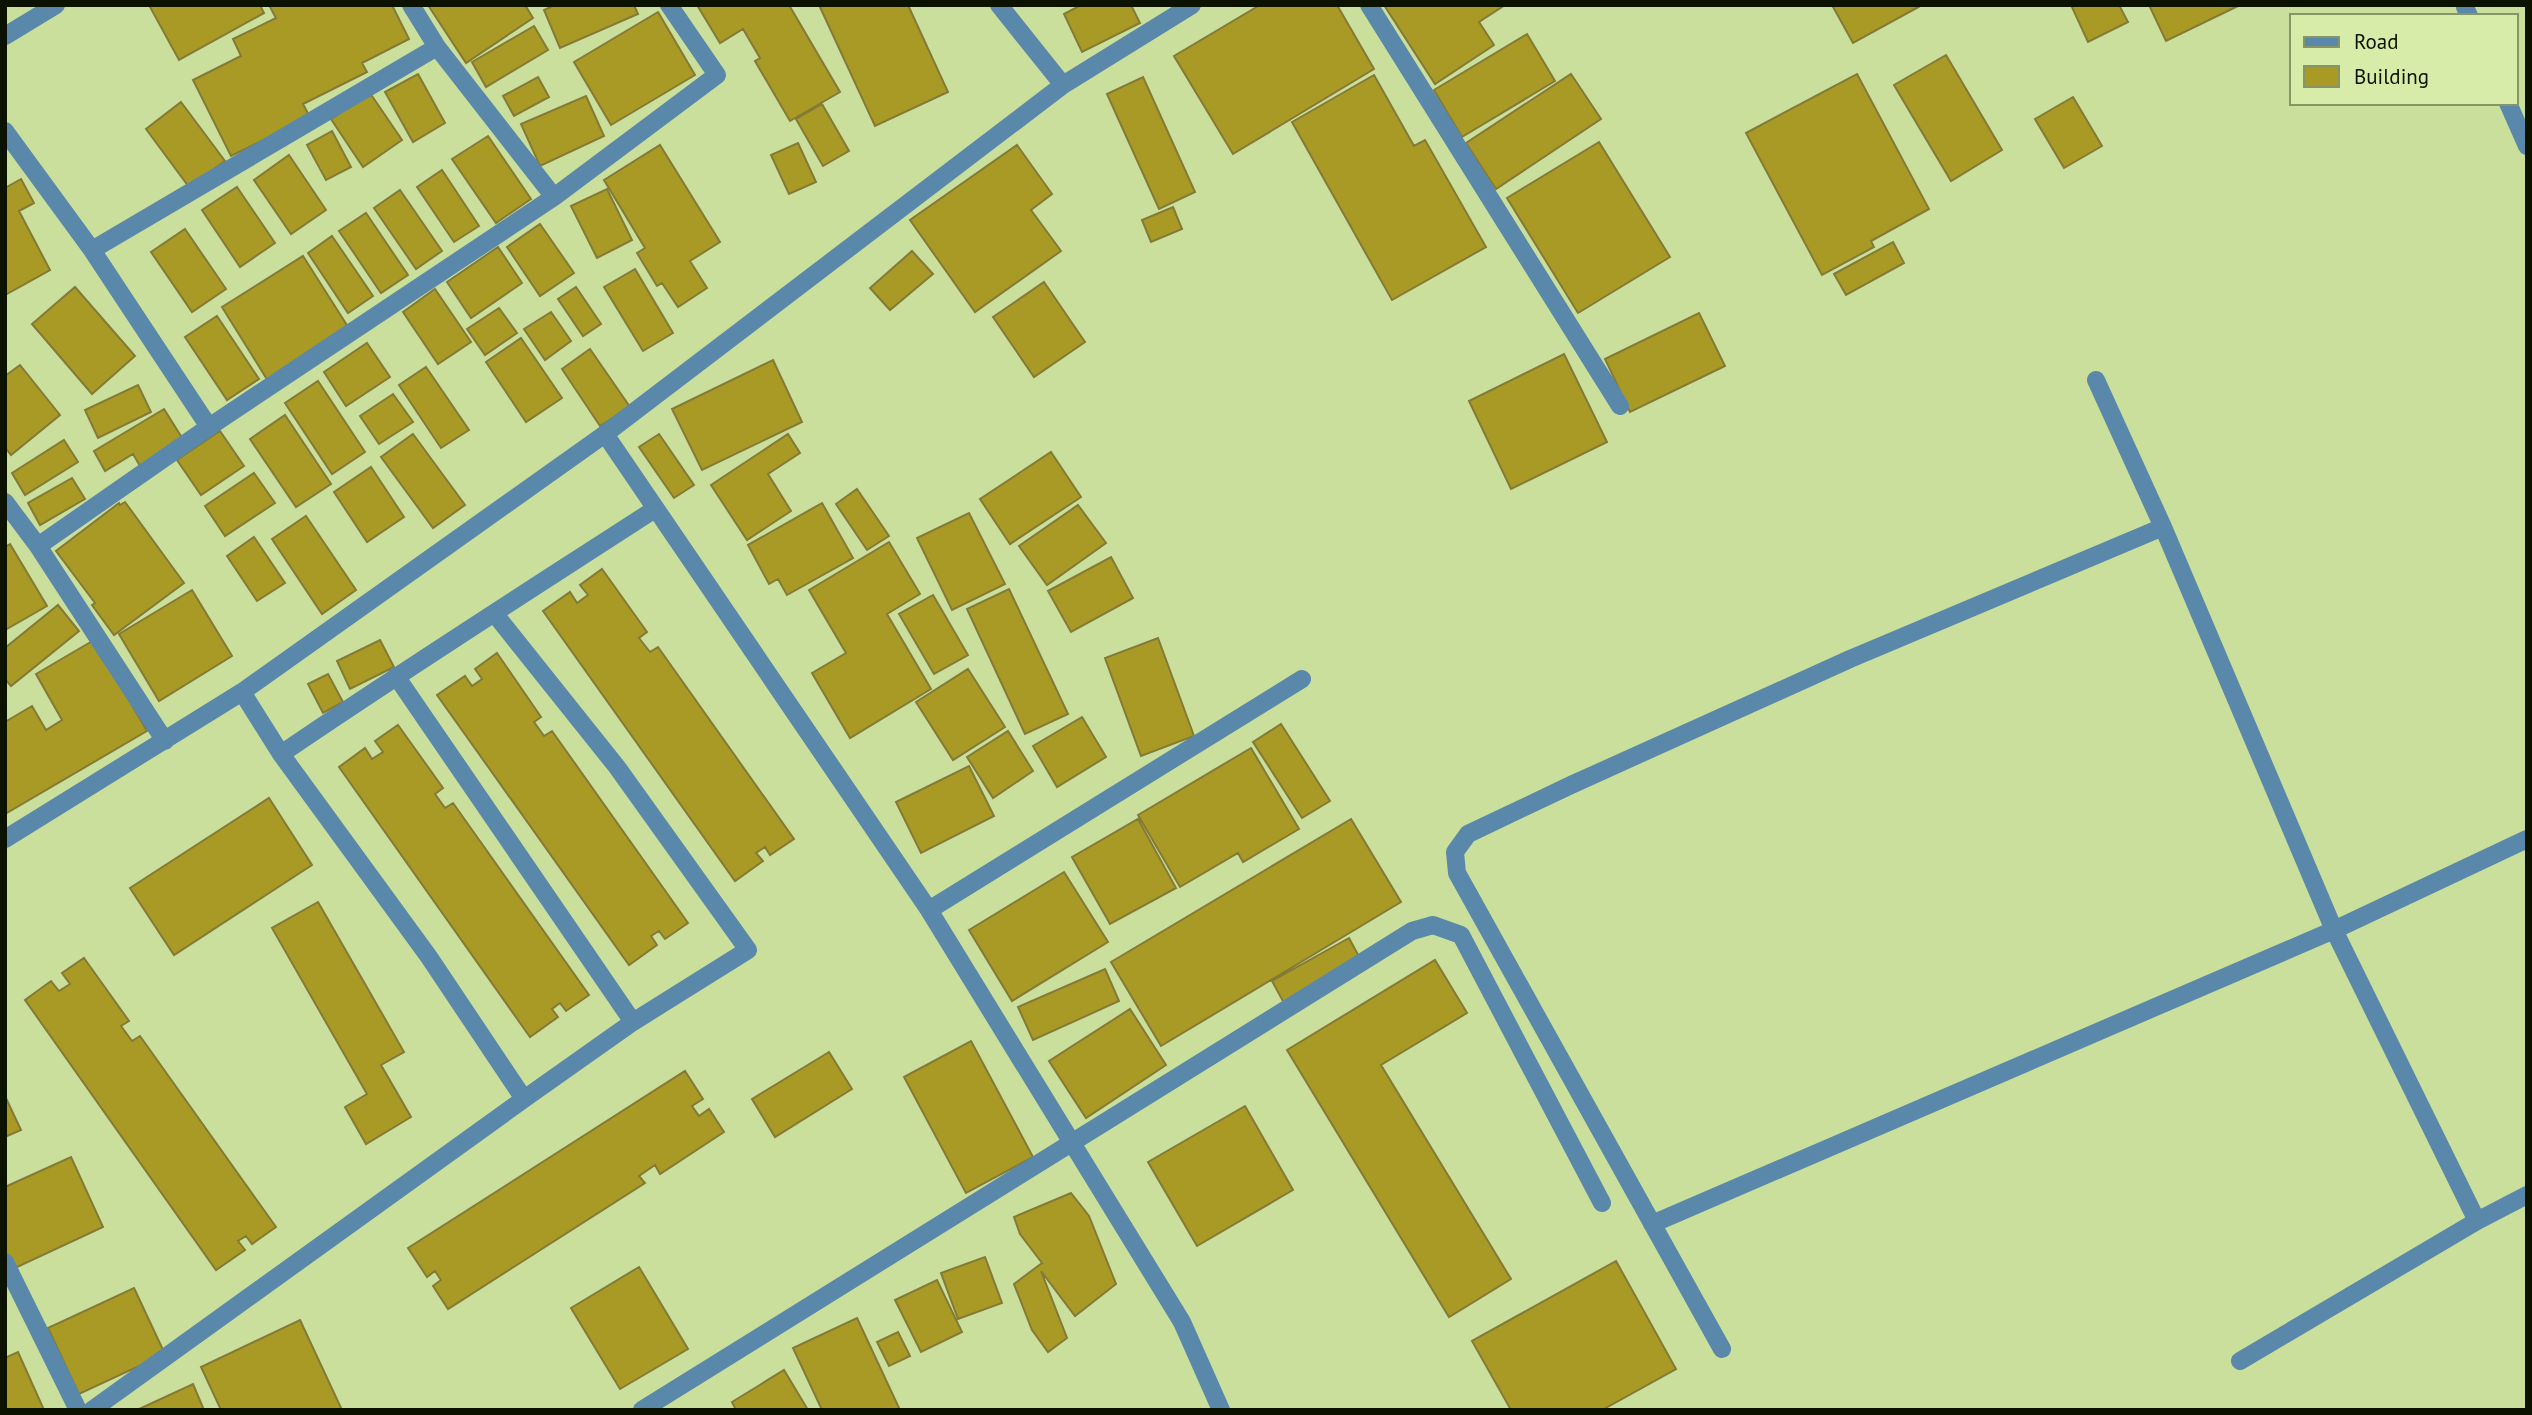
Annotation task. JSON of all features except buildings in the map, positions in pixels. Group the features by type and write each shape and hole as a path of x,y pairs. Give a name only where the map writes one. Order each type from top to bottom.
{"street":[{"path":"5,36 56,5"},
{"path":"411,5 437,47 554,197"},
{"path":"38,546 209,427 554,197 717,75 669,5"},
{"path":"999,5 1063,85"},
{"path":"5,839 242,692 606,434 1063,85 1192,5"},
{"path":"1369,5 1620,406"},
{"path":"92,250 437,47"},
{"path":"2509,105 2527,146"},
{"path":"5,131 92,250 209,427"},
{"path":"2096,380 2163,527 2334,930 2477,1221"},
{"path":"606,434 929,910 1182,1322 1221,1410"},
{"path":"5,502 38,546 165,741"},
{"path":"281,754 396,676 655,509"},
{"path":"1722,1349 1457,873 1455,852 1468,834 1570,785 1850,659 2163,527"},
{"path":"92,1410 633,1022 748,950 617,767 494,613"},
{"path":"396,676 633,1022"},
{"path":"929,910 1302,679"},
{"path":"242,692 281,754 429,957 524,1099"},
{"path":"1652,1224 2334,930 2527,839"},
{"path":"642,1410 1412,931 1433,925 1461,935 1602,1203"},
{"path":"2240,1361 2477,1221 2527,1195"},
{"path":"5,1262 78,1410"}]}
